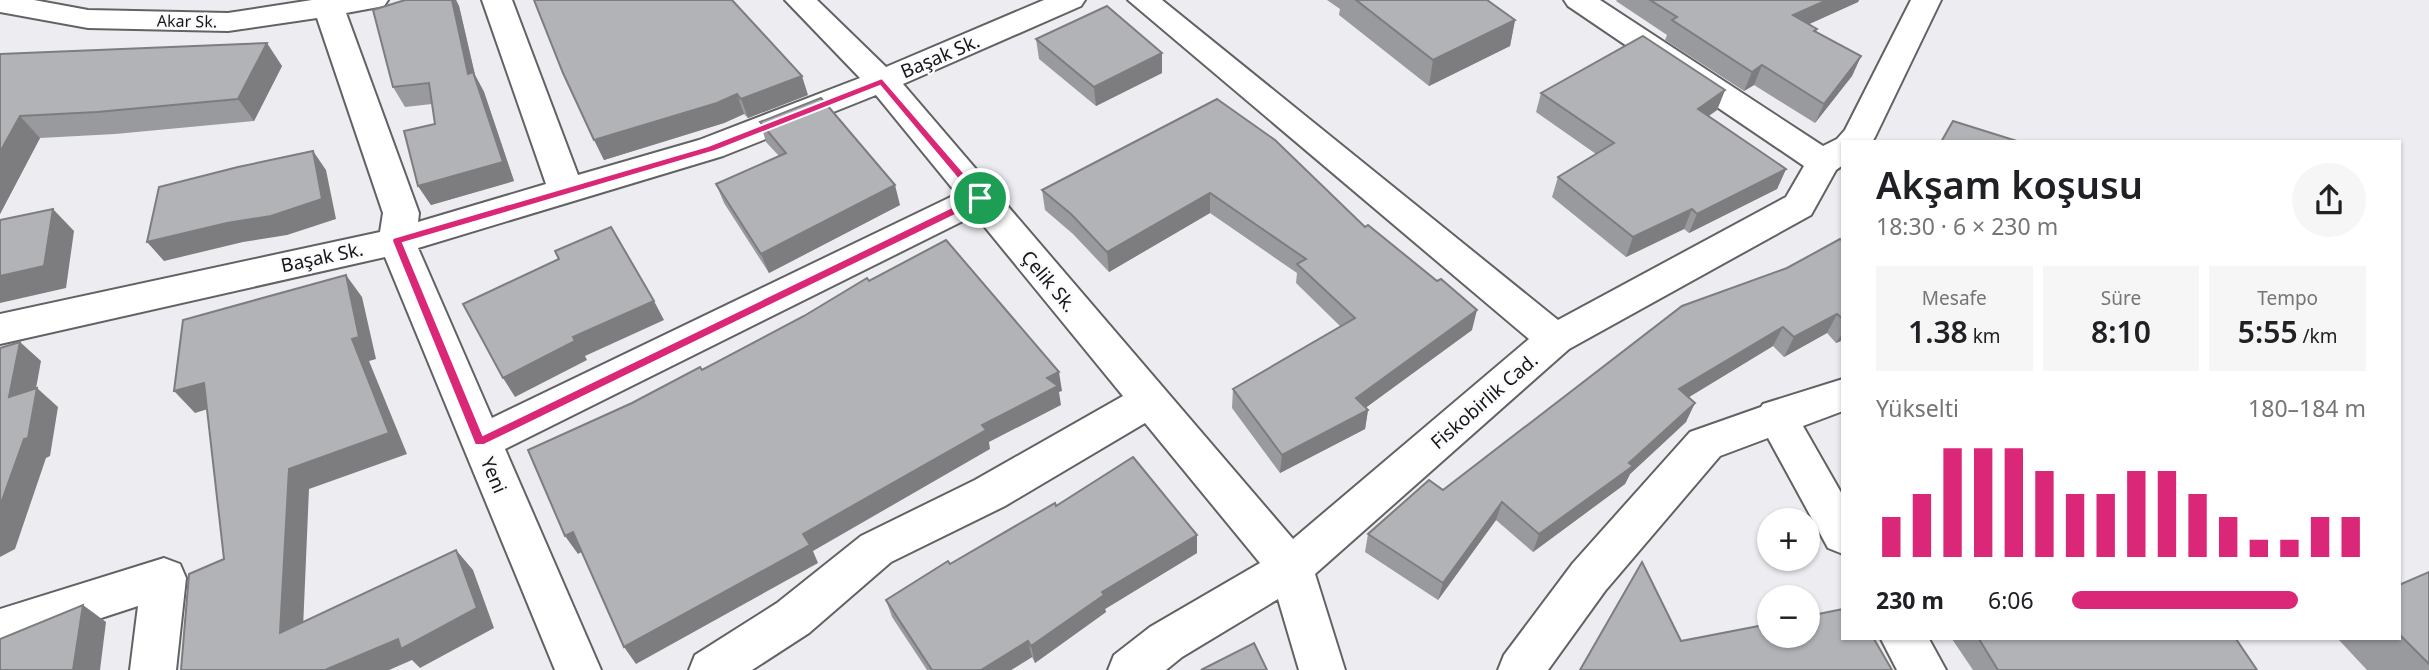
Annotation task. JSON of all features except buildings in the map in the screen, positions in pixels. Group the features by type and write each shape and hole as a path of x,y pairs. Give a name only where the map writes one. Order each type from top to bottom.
{"street":[{"name":"Akar Sk.","path":"0,3 88,19 228,22 329,4 373,0"},
{"path":"497,0 566,191"},
{"name":"Çelik Sk.","path":"800,0 882,81 1291,568"},
{"name":"Başak Sk.","path":"0,329 397,241 711,148 882,81 1070,0"},
{"path":"1143,0 1555,339"},
{"path":"1579,0 1840,151"},
{"name":"Fiskobirlik Cad.","path":"1854,140 1926,0"},
{"name":"Yeni","path":"329,4 401,214 397,241 578,670"},
{"name":"Fiskobirlik Cad.","path":"1130,670 1166,642 1291,568 1555,339 1799,206 1840,151"},
{"path":"480,442 980,198"},
{"path":"1521,670 1589,576 1704,444 1777,416 1841,396"},
{"path":"712,670 793,618 876,549 990,493 1150,401"},
{"path":"1777,416 1841,531"},
{"path":"1291,568 1322,670"},
{"path":"0,630 164,578 153,670"},
{"path":"1905,640 1923,670"}],"route":[{"path":"882,81 980,198 480,442 397,241 711,148 882,81"}]}
